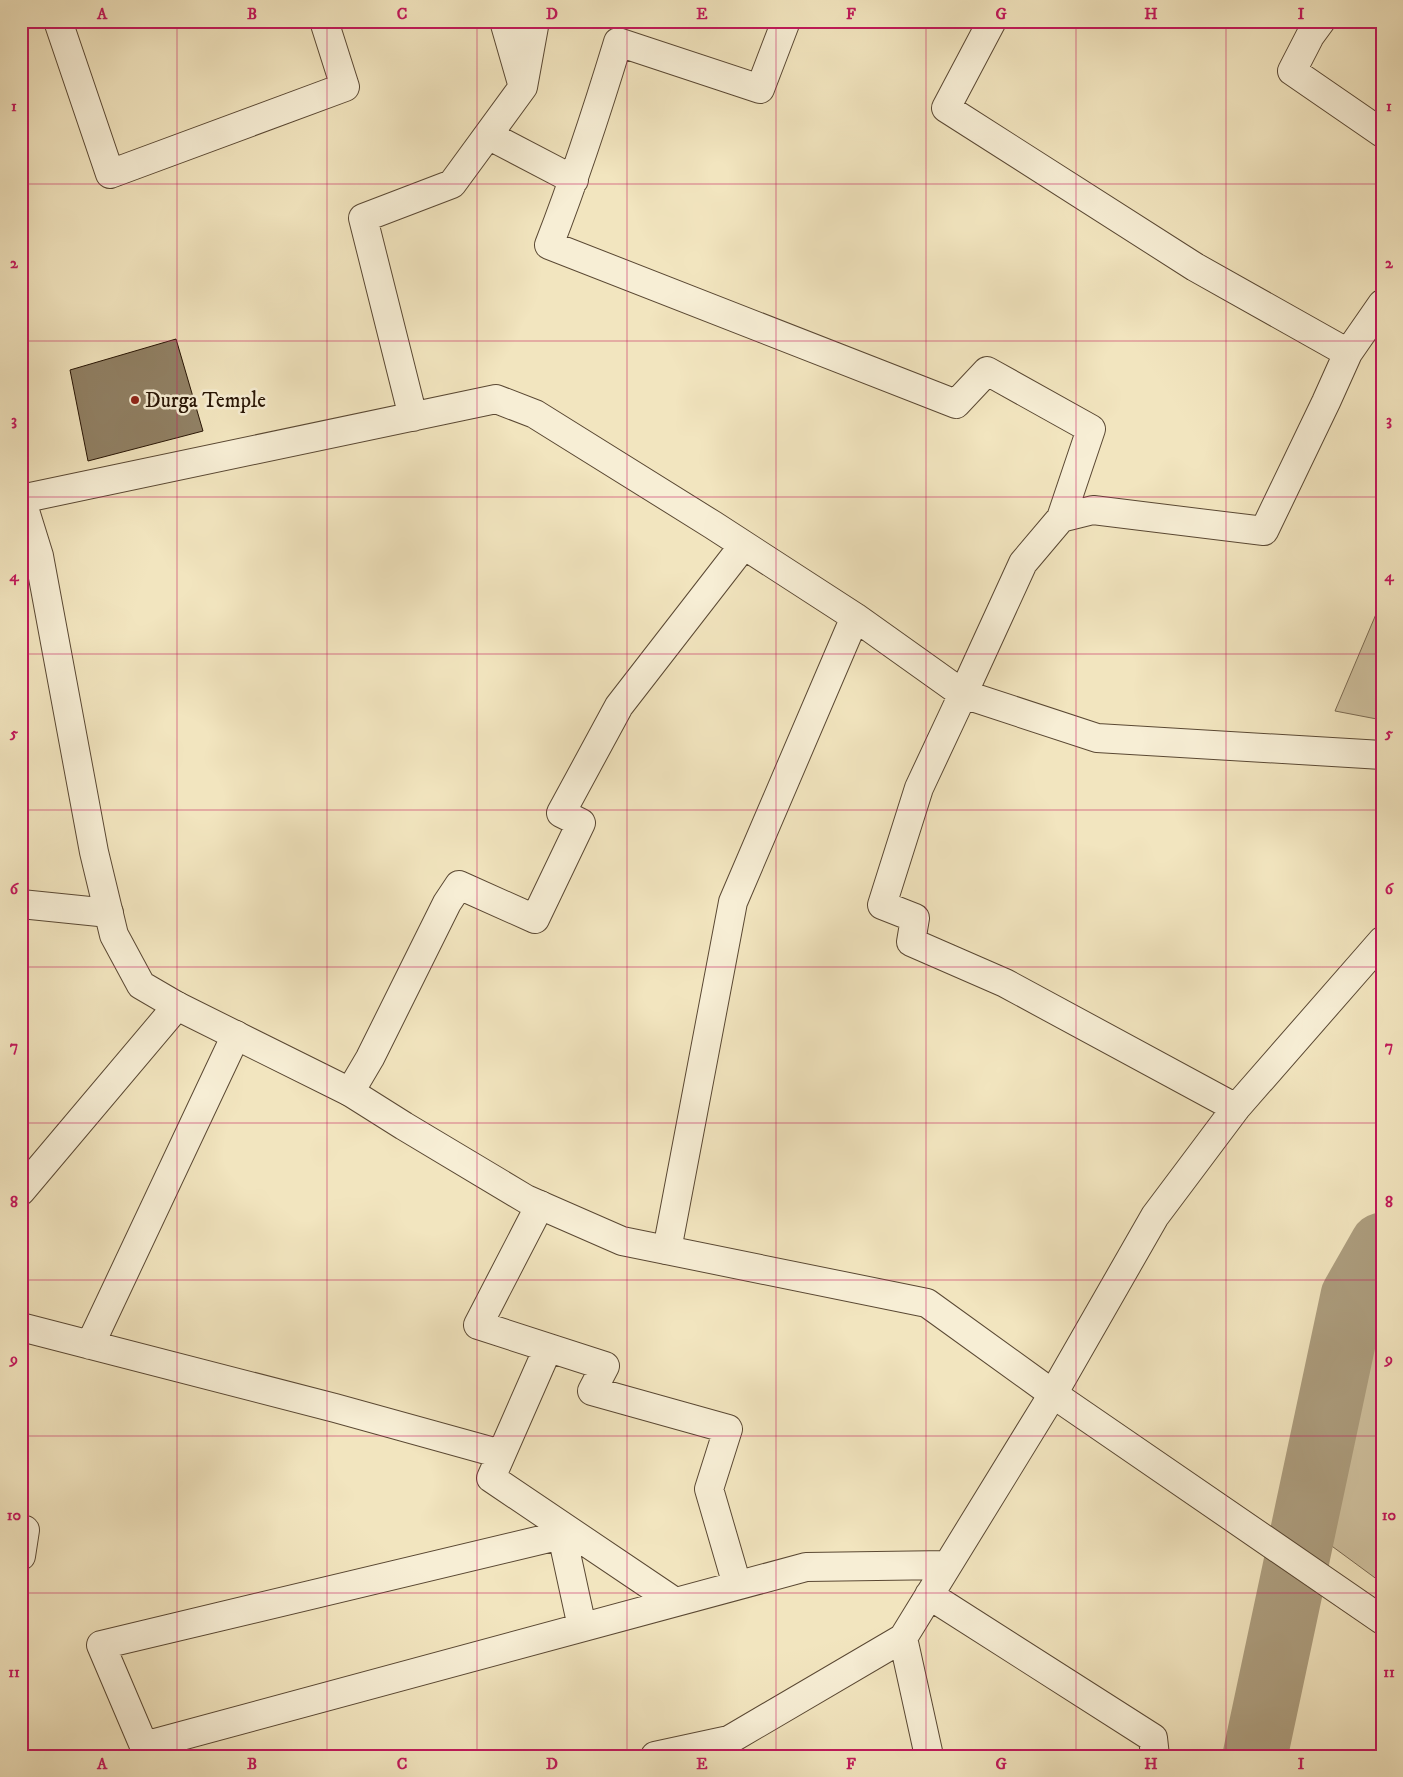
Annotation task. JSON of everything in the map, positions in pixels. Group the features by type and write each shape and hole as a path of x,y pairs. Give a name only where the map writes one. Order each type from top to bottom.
{"street":[{"path":"58,21 110,174 345,87 324,21"},
{"path":"504,21 523,86"},
{"path":"413,417 363,218 452,184 523,86 535,21"},
{"path":"786,21 760,89 618,42 592,129 549,245 956,404 987,371 1091,429 1061,518 1023,563 919,788 882,905 915,918 911,942 1005,983 1236,1108"},
{"path":"992,21 946,108 1195,267 1348,353"},
{"path":"1321,21 1310,36 1292,71 1382,133"},
{"path":"488,135 574,180"},
{"path":"1061,518 1093,510 1264,531 1348,353 1382,304"},
{"path":"1382,755 1097,738 963,694 855,617 535,414 496,399 21,499 39,556 94,852 114,935 142,985 177,1006 350,1092 510,1189 540,1205 622,1241 926,1302 1053,1394 1382,1620"},
{"path":"350,1092 370,1058 447,903 459,885 535,918 581,824 561,813 619,706 743,546"},
{"path":"667,1250 733,902 855,617"},
{"path":"21,904 109,913"},
{"path":"655,1756 729,1740 903,1638 1053,1394 1155,1216 1236,1108 1382,941"},
{"path":"21,1191 177,1006"},
{"path":"90,1345 236,1036"},
{"path":"540,1205 478,1325 605,1366 592,1391 728,1429 710,1489 737,1585"},
{"path":"21,1327 326,1405 501,1454"},
{"path":"548,1348 491,1478 675,1602"},
{"path":"21,1530 25,1530 21,1556"},
{"path":"582,1627 562,1534 101,1645 145,1751 582,1627 806,1567 948,1565"},
{"path":"929,1595 1153,1738 1155,1756"},
{"path":"903,1638 929,1756"}],"shaded area":[{"path":"1382,600 1382,720 1335,711"},
{"path":"1382,1309 1382,1583 1329,1544 1378,1316"}],"building":[{"name":"Durga Temple","path":"176,339 203,431 88,461 70,370"}],"waterway":[{"path":"1255,1756 1353,1296 1382,1245"}],"place":[{"name":"Durga Temple","path":"135,400"}]}
